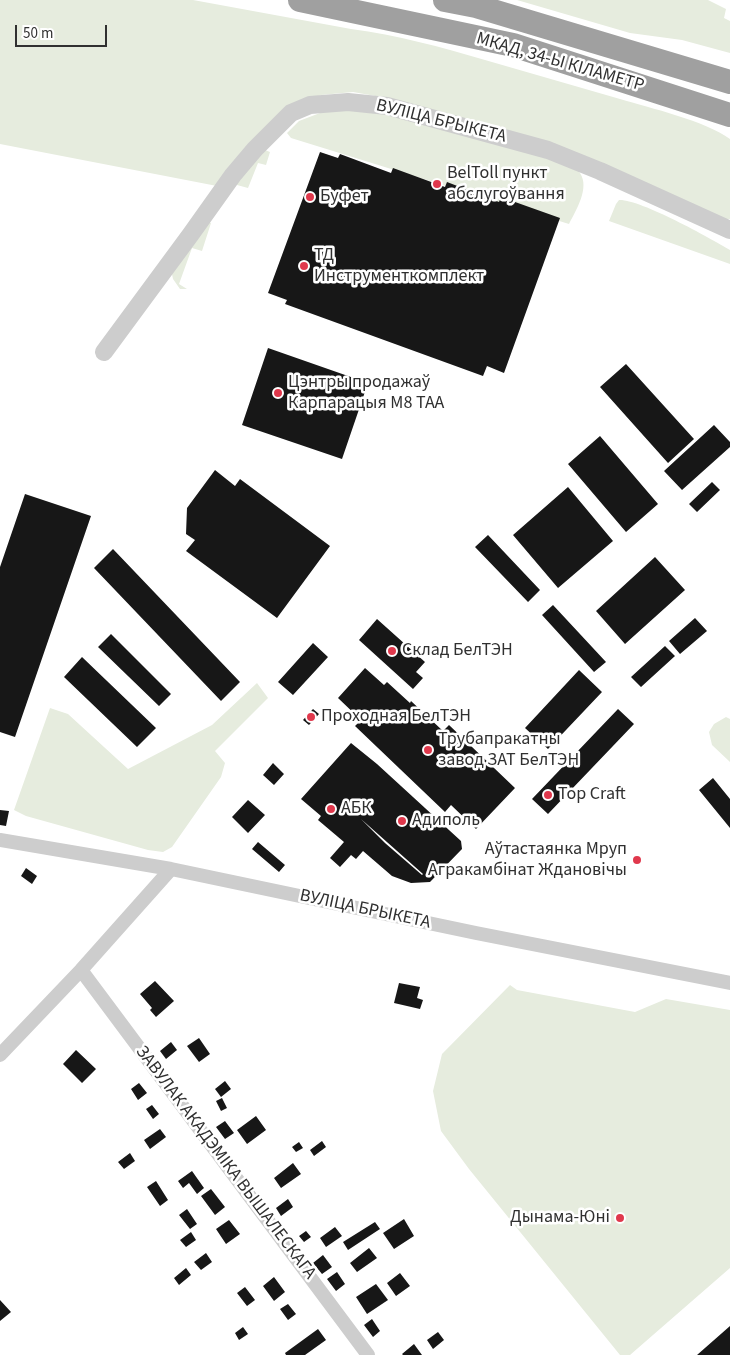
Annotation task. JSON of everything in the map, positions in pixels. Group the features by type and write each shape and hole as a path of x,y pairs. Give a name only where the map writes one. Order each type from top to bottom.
{"highway":[{"name":"МКАД, 34-Ы КІЛАМЕТР","path":"300,0 513,45 727,116"},
{"name":"МКАД, 34-Ы КІЛАМЕТР","path":"445,0 474,3 730,82"}],"street":[{"name":"ВУЛІЦА БРЫКЕТА","path":"104,352 238,168 291,113 310,105 348,102 387,106 548,150 600,171 730,230"},
{"name":"ВУЛІЦА БРЫКЕТА","path":"0,840 171,869 484,935 730,983"},
{"path":"0,1055 81,970 171,869"},
{"name":"ЗАВУЛАК АКАДЭМІКА ВЫШАЛЕСКАГА","path":"81,970 368,1355"}],"shaded area":[{"path":"0,0 193,0 419,42 662,111 707,126 730,139 730,219 719,219 553,145 398,100 353,92 321,95 290,105 217,186 0,144"},
{"path":"517,0 708,0 726,9 724,18 730,21 730,53 682,40 630,33"},
{"path":"348,106 391,112 571,164 583,179 581,199 569,224 291,138 287,133 299,121 320,113"},
{"path":"265,150 270,152 266,165 258,163 248,188 237,185 237,183"},
{"path":"619,200 629,201 658,212 720,244 730,250 730,264 609,221"},
{"path":"205,221 211,223 202,251 192,248 179,284 187,289 180,289 173,279 171,269"},
{"path":"257,683 268,698 215,751 225,763 221,777 172,847 163,852 148,850 26,816 14,810 50,708 68,714 128,769 212,725"},
{"path":"726,717 730,719 730,762 712,745 709,732 714,724"},
{"name":"Дынама-Юні","path":"510,985 517,990 635,1012 666,999 730,1010 730,1268 630,1355 620,1355 469,1169 441,1131 433,1091 442,1054"}],"building":[{"path":"320,152 338,158 340,154 391,173 393,168 445,187 447,182 499,202 501,197 560,218 504,373 487,366 483,376 285,304 287,300 268,293"},
{"path":"268,348 368,383 342,459 242,425"},
{"path":"626,364 694,439 668,463 600,387"},
{"path":"714,425 730,442 730,447 682,490 664,471"},
{"path":"600,436 658,504 626,532 568,464"},
{"path":"215,470 235,486 240,479 330,546 277,618 186,551 195,540 186,534 187,508"},
{"path":"712,482 720,490 697,512 689,504"},
{"path":"568,487 613,541 558,588 513,535"},
{"path":"25,494 91,516 15,737 0,732 0,567"},
{"path":"488,535 540,590 528,602 475,547"},
{"path":"113,549 240,682 221,701 94,568"},
{"path":"655,557 685,590 625,644 596,611"},
{"path":"553,605 606,662 594,672 542,615"},
{"path":"695,618 707,631 680,654 669,641"},
{"name":"Склад БелТЭН","path":"377,619 425,662 416,672 423,678 413,689 359,640"},
{"path":"111,634 171,694 159,706 98,647"},
{"path":"313,643 328,657 293,695 278,682"},
{"path":"665,646 675,656 641,687 631,677"},
{"path":"82,657 156,728 137,747 64,677"},
{"name":"Трубапракатны завод ЗАТ БелТЭН","path":"365,668 384,685 387,682 410,703 411,701 443,731 449,725 515,788 476,829 451,805 445,812 355,726 361,720 338,698"},
{"path":"579,670 602,692 548,749 525,728"},
{"name":"Проходная БелТЭН","path":"313,709 319,714 309,725 303,720"},
{"path":"618,709 634,724 548,814 532,799"},
{"path":"351,743 377,764 461,841 462,849 430,882 411,883 392,876 363,851 356,859 351,855 340,867 330,858 344,842 318,820 321,816 301,799","holes":["361,819 423,874 385,843"]},
{"path":"273,763 284,774 274,785 263,775"},
{"path":"713,778 730,799 730,828 699,790"},
{"path":"248,800 265,815 248,833 232,817"},
{"path":"0,810 9,811 6,826 0,825"},
{"path":"258,842 285,865 279,872 252,849"},
{"path":"26,868 37,876 32,884 21,876"},
{"path":"155,981 174,1001 156,1017 150,1010 152,1008 140,994"},
{"path":"399,983 420,987 417,998 423,1000 420,1009 394,1003"},
{"path":"199,1038 210,1054 199,1062 187,1046"},
{"path":"171,1042 177,1050 166,1059 160,1051"},
{"path":"76,1050 96,1069 82,1083 63,1064"},
{"path":"225,1081 231,1089 221,1097 215,1089"},
{"path":"139,1083 147,1093 138,1100 131,1089"},
{"path":"222,1098 227,1108 221,1111 216,1101"},
{"path":"152,1105 159,1114 153,1119 146,1109"},
{"path":"256,1116 266,1130 247,1144 237,1130"},
{"path":"225,1121 234,1133 225,1139 216,1127"},
{"path":"160,1129 166,1137 150,1149 144,1140"},
{"path":"322,1141 326,1147 314,1156 310,1150"},
{"path":"299,1142 303,1148 296,1152 292,1147"},
{"path":"130,1153 135,1161 124,1169 118,1162"},
{"path":"293,1163 301,1174 281,1188 274,1178"},
{"path":"192,1171 204,1188 197,1194 189,1183 183,1188 178,1181"},
{"path":"156,1181 168,1200 160,1206 147,1187"},
{"path":"211,1189 225,1207 215,1215 201,1196"},
{"path":"288,1199 293,1207 281,1216 276,1208"},
{"path":"187,1209 197,1224 190,1229 179,1215"},
{"path":"404,1219 414,1236 394,1249 383,1233"},
{"path":"229,1220 240,1234 226,1244 216,1229"},
{"path":"375,1222 380,1229 348,1250 343,1242"},
{"path":"335,1227 342,1236 326,1247 320,1238"},
{"path":"306,1231 311,1237 304,1242 299,1236"},
{"path":"191,1232 196,1240 186,1247 180,1240"},
{"path":"369,1248 377,1258 357,1272 350,1263"},
{"path":"206,1253 212,1262 201,1270 194,1262"},
{"path":"323,1255 332,1267 322,1274 313,1263"},
{"path":"186,1268 191,1275 179,1285 174,1278"},
{"path":"337,1272 345,1284 336,1291 327,1279"},
{"path":"400,1273 410,1286 396,1296 387,1283"},
{"path":"274,1277 285,1292 274,1301 263,1286"},
{"path":"376,1284 388,1300 367,1314 356,1297"},
{"path":"245,1287 255,1300 247,1306 237,1293"},
{"path":"0,1300 11,1312 0,1321"},
{"path":"288,1304 296,1314 288,1320 280,1309"},
{"path":"372,1319 380,1331 373,1337 364,1325"},
{"path":"730,1326 730,1355 697,1355"},
{"path":"243,1327 248,1334 239,1340 235,1333"},
{"path":"318,1329 326,1340 305,1355 286,1355 285,1353"},
{"path":"438,1332 444,1340 433,1349 427,1340"},
{"path":"414,1344 422,1355 402,1354"}],"place":[{"name":"BelToll пункт абслугоўвання","path":"437,184"},
{"name":"Буфет","path":"310,197"},
{"name":"ТД Инструменткомплект","path":"304,266"},
{"name":"Цэнтры продажаў Карпарацыя М8 ТАА","path":"278,393"},
{"name":"Склад БелТЭН","path":"392,651"},
{"name":"Проходная БелТЭН","path":"311,717"},
{"name":"Трубапракатны завод ЗАТ БелТЭН","path":"428,750"},
{"name":"Top Craft","path":"548,795"},
{"name":"АБК","path":"331,809"},
{"name":"Адиполь","path":"402,821"},
{"name":"Аўтастаянка Мруп Агракамбінат Ждановічы","path":"637,860"},
{"name":"Дынама-Юні","path":"620,1218"}]}
